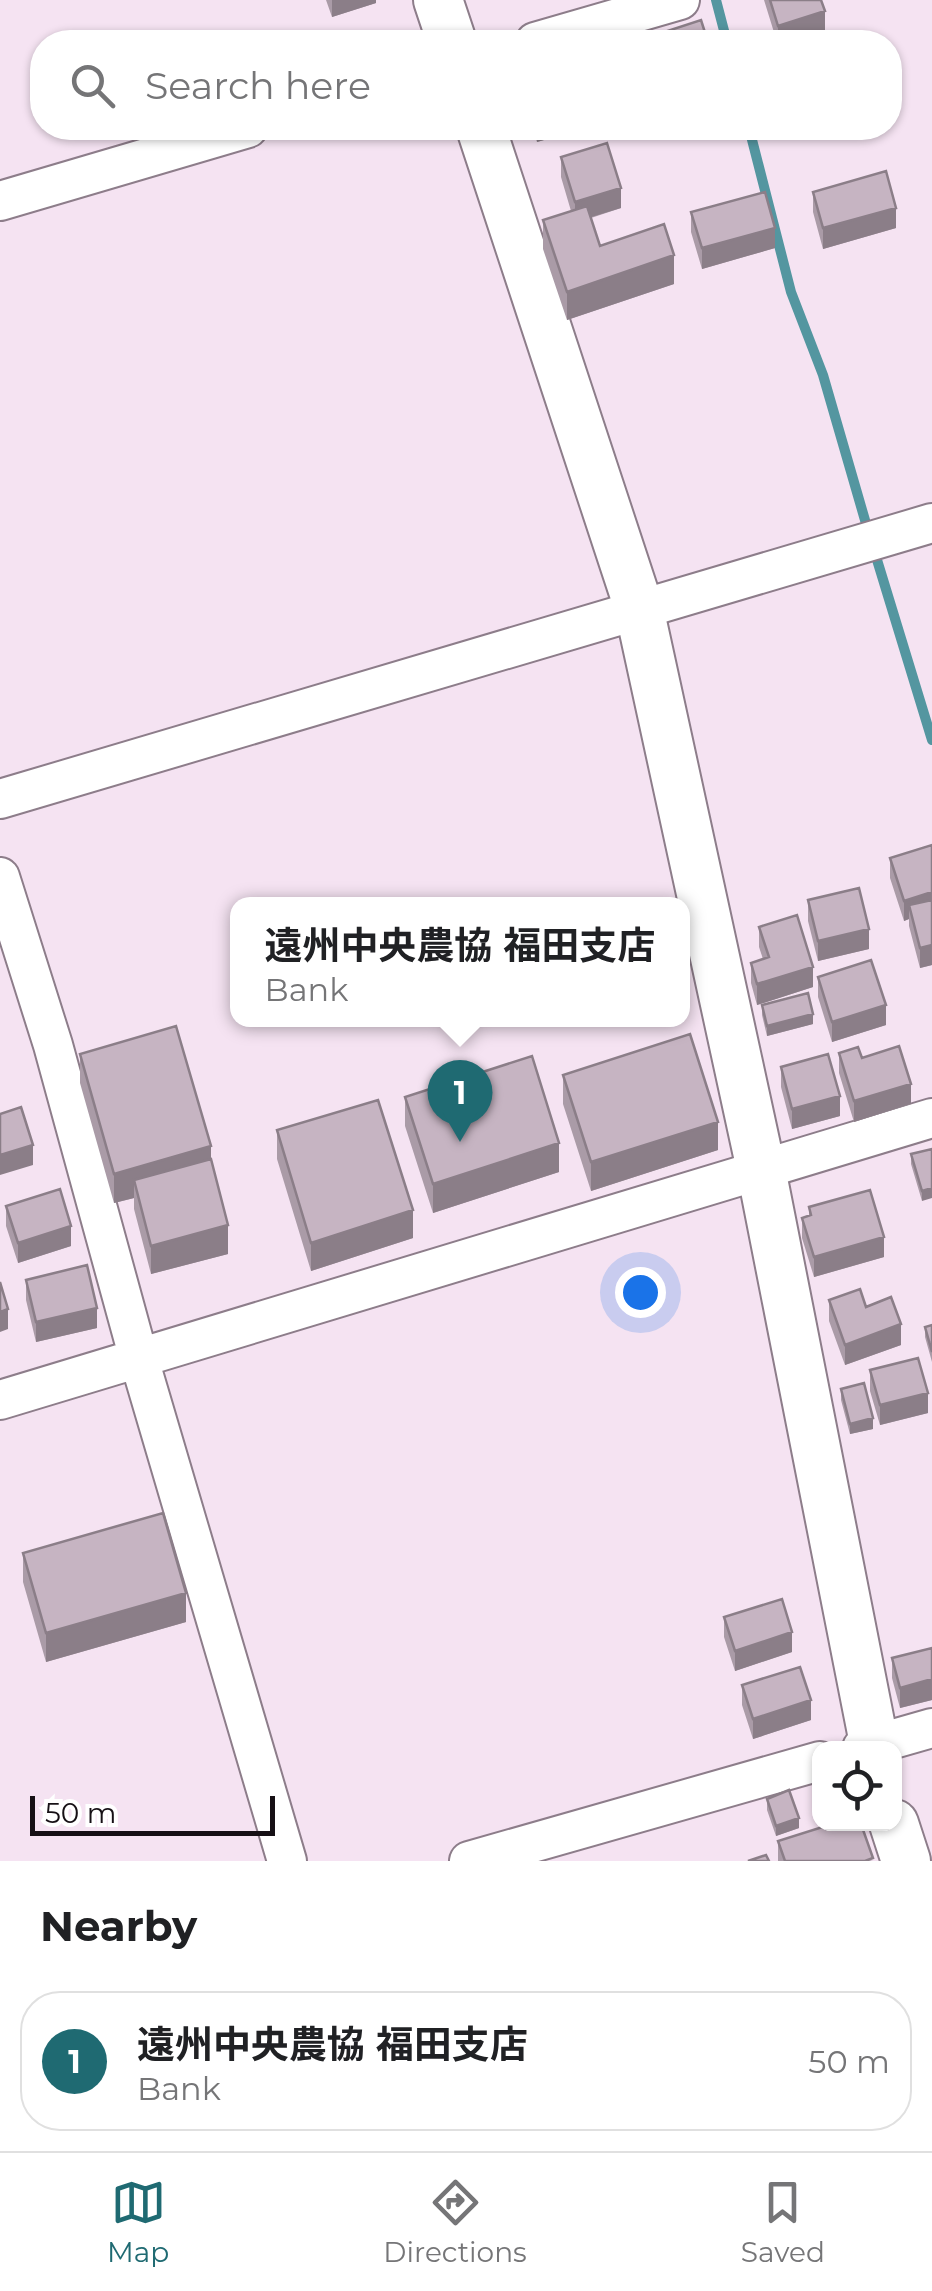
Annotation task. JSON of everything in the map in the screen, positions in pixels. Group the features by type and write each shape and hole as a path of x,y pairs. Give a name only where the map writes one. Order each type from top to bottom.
{"street":[{"path":"438,0 448,30"},
{"path":"576,30 680,0"},
{"path":"0,202 208,140"},
{"path":"484,140 639,608 761,1169 870,1741"},
{"path":"0,799 932,522"},
{"path":"0,877 53,1045 139,1359 287,1861"},
{"path":"0,1400 932,1118"},
{"path":"890,1741 932,1728"},
{"path":"469,1861 812,1762"},
{"path":"896,1831 906,1861"}],"building":[{"path":"770,0 821,0 825,11 778,26"},
{"path":"701,20 704,30 670,30"},
{"path":"607,143 621,188 575,202 561,157"},
{"path":"886,171 896,208 823,228 813,192"},
{"path":"765,192 775,228 702,248 691,212"},
{"path":"587,206 600,246 664,224 674,255 567,292 543,220"},
{"path":"932,845 932,892 904,901 890,858"},
{"path":"859,888 869,929 818,941 808,900"},
{"path":"932,900 932,945 920,948 909,905"},
{"path":"797,915 813,967 757,984 751,963 769,957 759,927"},
{"path":"871,960 886,1005 832,1022 818,977"},
{"path":"808,993 813,1014 767,1026 762,1005"},
{"path":"176,1026 211,1146 114,1174 80,1054"},
{"path":"690,1034 718,1122 591,1162 563,1075"},
{"path":"899,1046 911,1084 854,1101 839,1053 858,1047 862,1058"},
{"path":"828,1054 840,1096 792,1109 781,1067"},
{"path":"532,1056 559,1143 433,1184 405,1097"},
{"path":"378,1100 413,1210 311,1243 277,1130"},
{"path":"21,1107 33,1145 0,1155 0,1114"},
{"path":"932,1149 932,1188 922,1191 911,1154"},
{"path":"211,1159 228,1225 151,1246 134,1180"},
{"path":"60,1189 71,1226 18,1243 6,1206"},
{"path":"870,1190 884,1237 814,1257 802,1218 811,1215 809,1207"},
{"path":"87,1265 97,1308 36,1322 26,1280"},
{"path":"0,1282 8,1309 0,1312"},
{"path":"860,1289 866,1307 891,1297 901,1324 845,1345 829,1300"},
{"path":"932,1325 932,1352 925,1327"},
{"path":"918,1358 928,1393 880,1405 870,1370"},
{"path":"864,1383 873,1418 850,1424 841,1389"},
{"path":"163,1513 186,1593 46,1633 23,1553"},
{"path":"782,1599 792,1632 735,1651 724,1617"},
{"path":"932,1648 932,1679 900,1688 892,1658"},
{"path":"800,1667 811,1700 753,1719 742,1685"},
{"path":"789,1790 799,1818 776,1826 767,1799"},
{"path":"812,1830 863,1831 873,1858 785,1861 778,1841"},
{"path":"766,1855 769,1861 748,1861"}],"waterway":[{"path":"716,0 724,30"},
{"path":"752,140 791,292 823,375 869,534"},
{"path":"874,550 932,740"}],"place":[{"name":"遠州中央農協 福田支店","path":"460,1142"}]}
